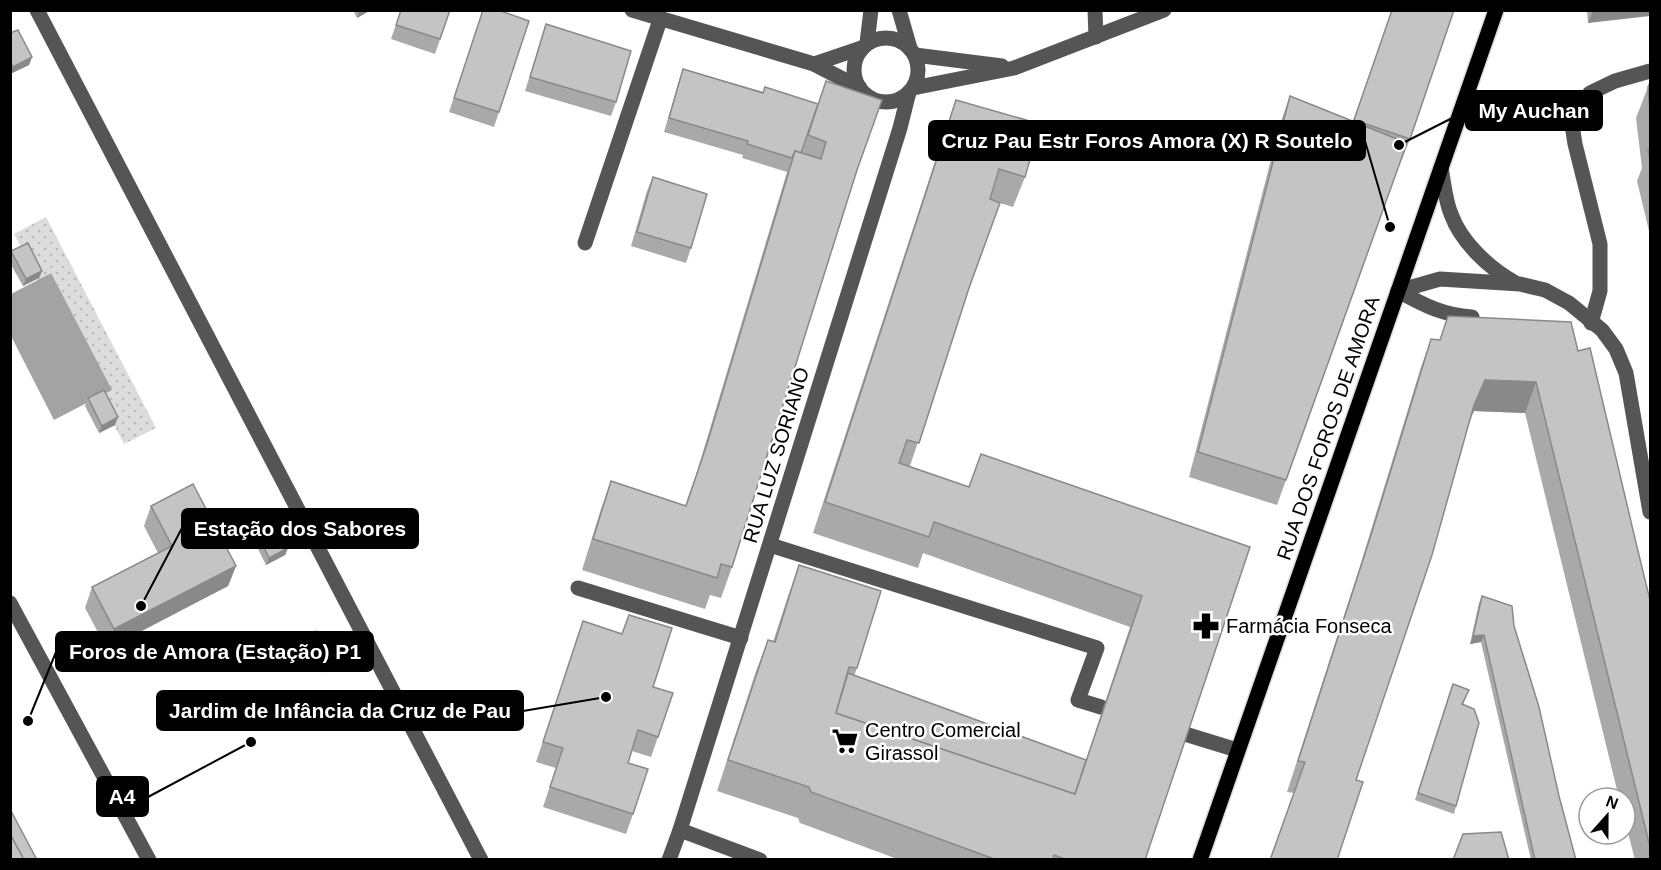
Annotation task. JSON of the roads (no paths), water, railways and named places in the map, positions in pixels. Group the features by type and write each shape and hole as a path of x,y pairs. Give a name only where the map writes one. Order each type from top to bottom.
{"main road":[{"name":"RUA DOS FOROS DE AMORA","path":"1200,860 1496,10"}],"street":[{"path":"26,10 46,28"},
{"path":"37,10 481,860"},
{"path":"632,10 658,15 814,64 860,88 874,100 884,102 902,98 911,90 918,72 899,10"},
{"path":"860,88 855,79 854,68 856,58 864,46 871,10"},
{"path":"1095,10 1096,36"},
{"path":"911,90 1014,68 1164,10"},
{"path":"585,243 658,15"},
{"path":"814,64 884,37 894,38 912,51 1014,68"},
{"path":"1591,323 1600,291 1600,244 1572,125 1579,107 1590,93 1615,81 1650,72"},
{"name":"RUA LUZ SORIANO","path":"669,860 741,638 911,90"},
{"path":"1441,168 1451,215 1472,249 1497,272 1520,284"},
{"path":"1398,291 1440,279 1520,284 1545,290 1569,303 1602,330 1616,349 1626,372 1650,512"},
{"path":"1398,291 1436,311 1453,316 1485,318"},
{"path":"1572,323 1591,323"},
{"path":"770,544 1097,648 1078,700 1101,707"},
{"path":"578,588 741,638"},
{"path":"10,603 149,860"},
{"path":"1185,734 1237,750"},
{"path":"680,830 760,860"}],"place":[{"name":"My Auchan","path":"1399,145"},
{"name":"Cruz Pau Estr Foros Amora (X) R Soutelo","path":"1390,227"},
{"name":"Estação dos Sabores","path":"141,606"},
{"name":"Farmácia Fonseca","path":"1206,626"},
{"name":"Jardim de Infância da Cruz de Pau","path":"606,697"},
{"name":"Foros de Amora (Estação) P1","path":"28,721"},
{"name":"Centro Comercial Girassol","path":"845,741"},
{"name":"A4","path":"251,742"}]}
